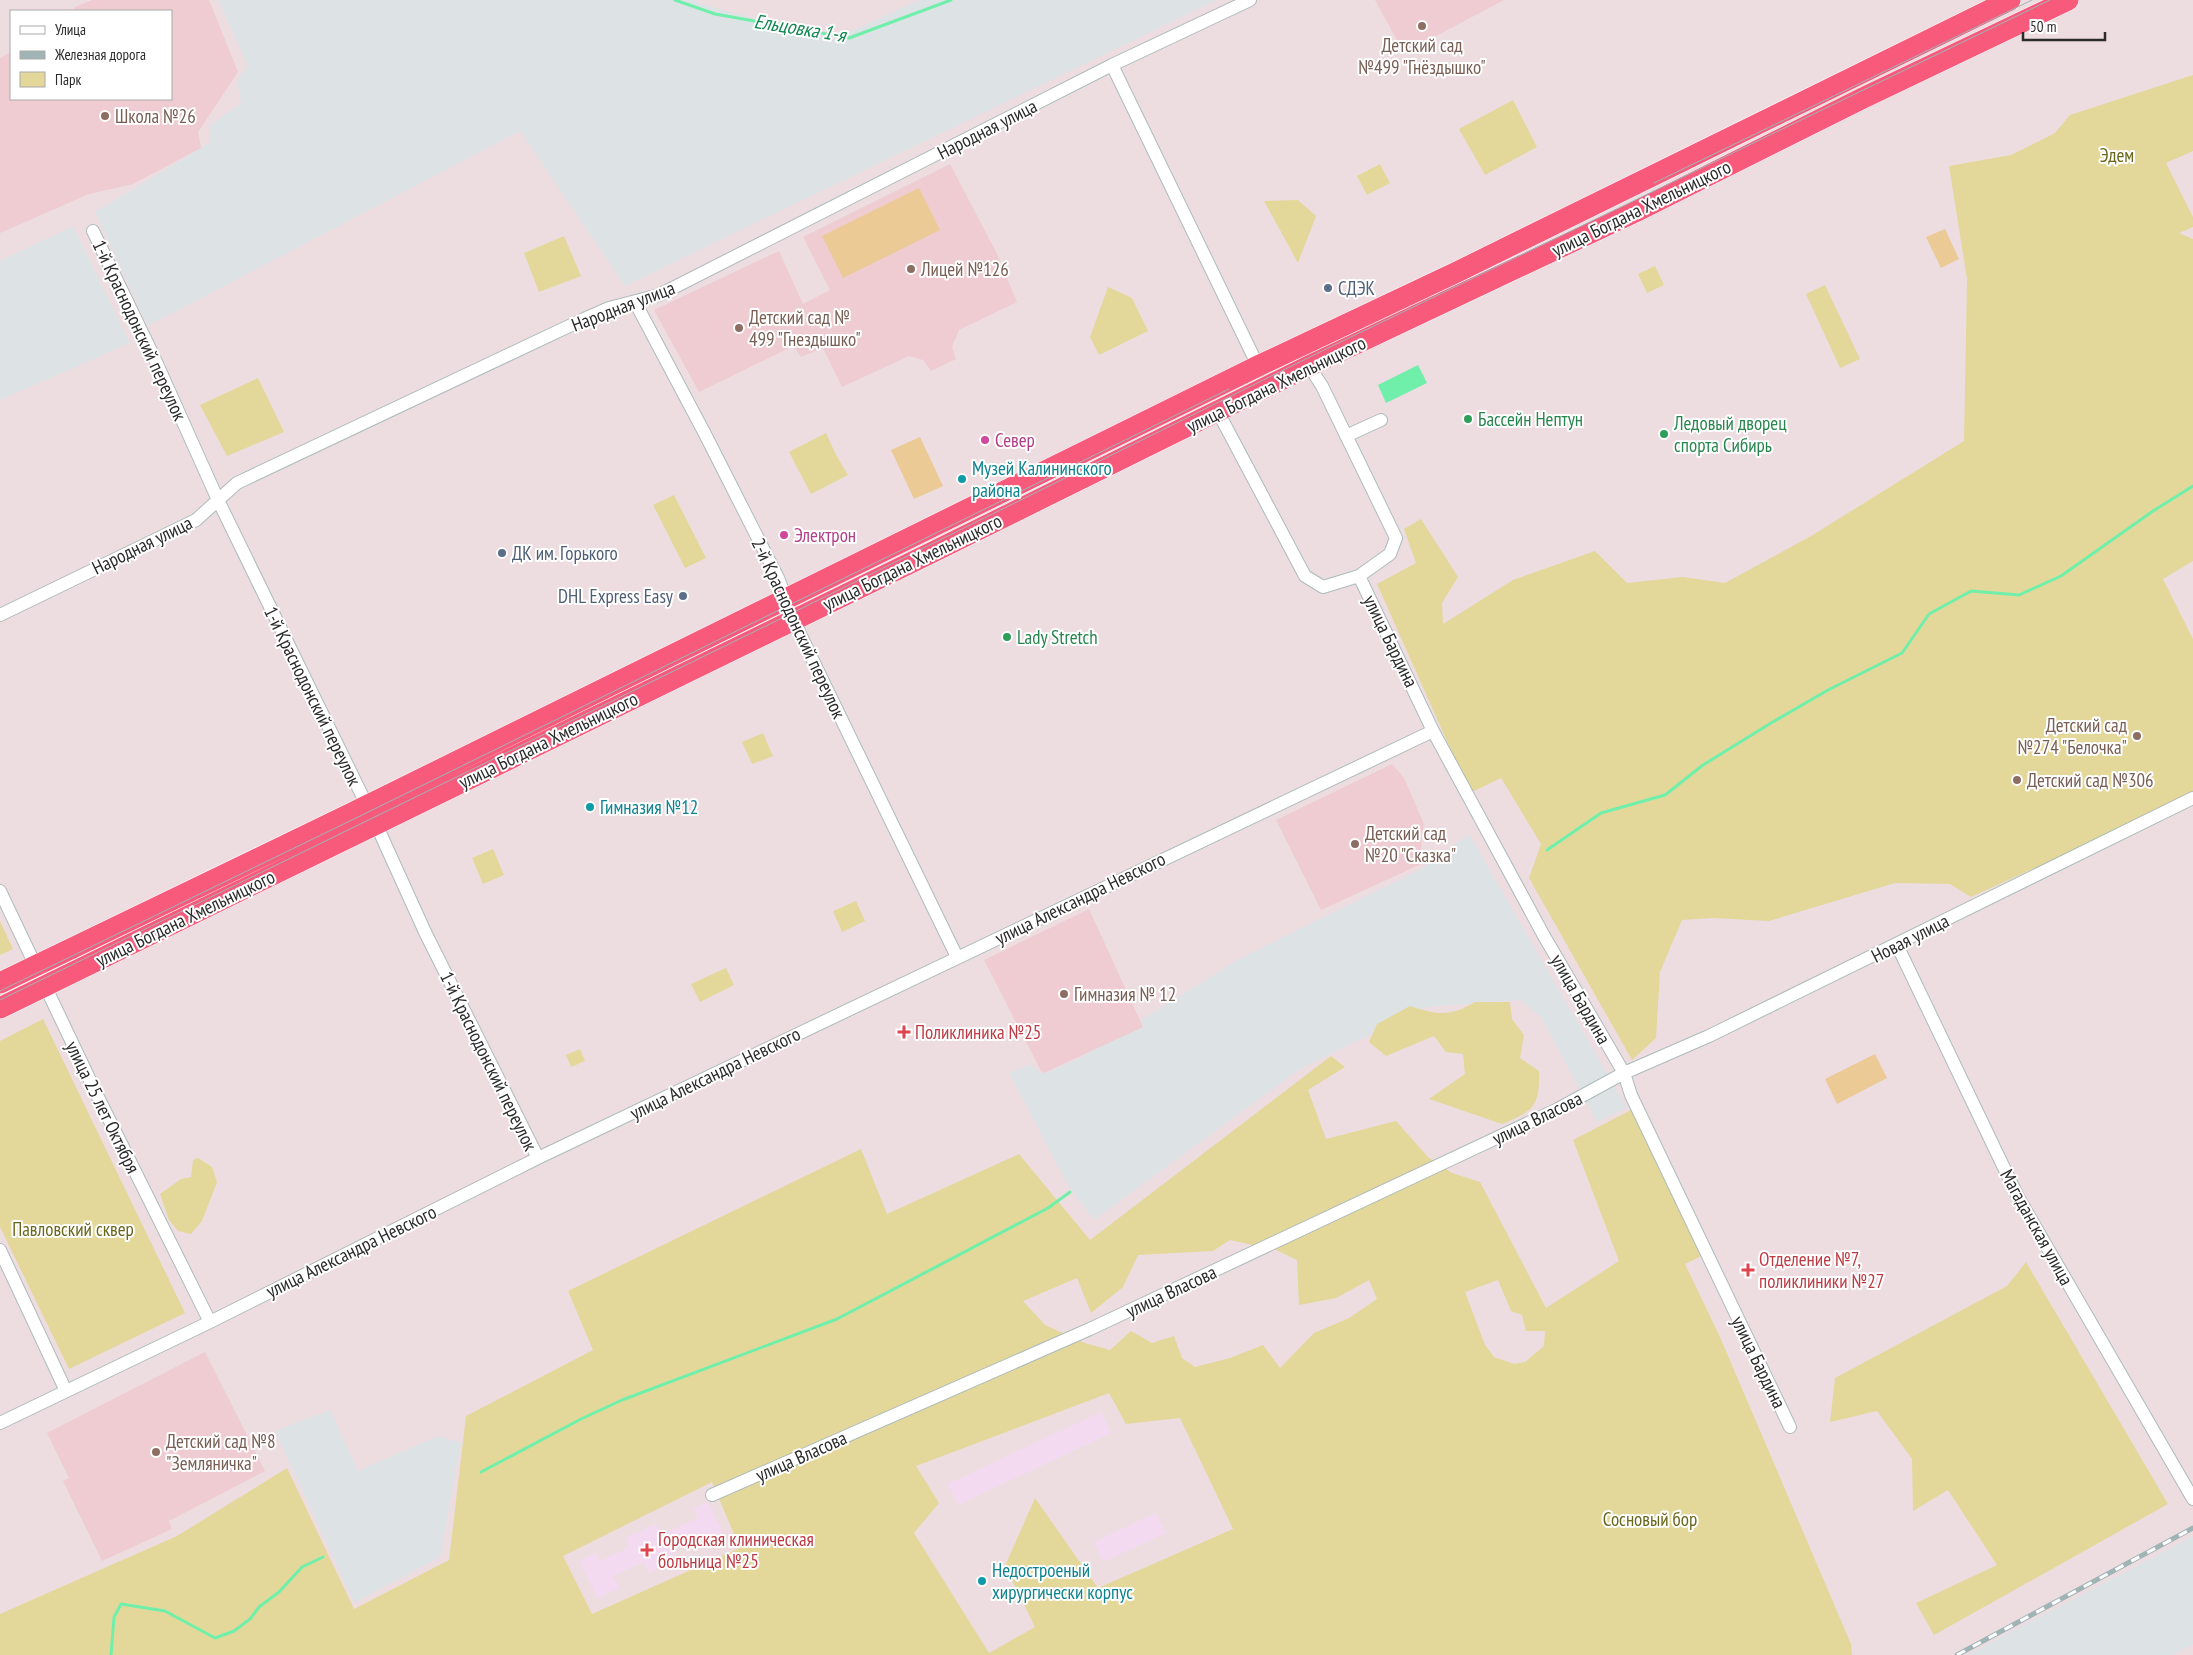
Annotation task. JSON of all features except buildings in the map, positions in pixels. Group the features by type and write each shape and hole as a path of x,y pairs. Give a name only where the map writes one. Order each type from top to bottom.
{"highway":[{"name":"улица Богдана Хмельницкого","path":"0,1008 46,986 786,598 1258,366 1457,272 2010,0"},
{"name":"улица Богдана Хмельницкого","path":"0,983 372,815 794,620 1218,412 1267,386 1635,212 1863,98 2068,0"}],"street":[{"name":"Народная улица","path":"0,615 196,520 237,483 609,308 659,295 1112,65 1250,0"},
{"path":"1112,65 1267,386"},
{"name":"1-й Краснодонский переулок","path":"93,231 153,355 218,500 372,815 425,932 538,1158"},
{"name":"2-й Краснодонский переулок","path":"635,302 706,434 778,578 794,620 957,957"},
{"name":"улица Бардина","path":"1218,412 1305,576 1323,587 1359,576 1390,554 1396,538 1322,386 1309,366"},
{"path":"1346,436 1380,420"},
{"name":"улица Бардина","path":"1359,576 1433,730 1544,936 1624,1073 1631,1095 1790,1427"},
{"name":"улица Александра Невского","path":"0,1423 210,1322 538,1158 1433,730"},
{"name":"Новая улица","path":"1624,1073 1709,1036 2193,798"},
{"name":"улица 25 лет Октября","path":"0,891 151,1207 210,1322"},
{"name":"Магаданская улица","path":"1896,945 2018,1197 2193,1499"},
{"name":"улица Власова","path":"712,1495 1099,1325 1558,1109 1624,1073"},
{"path":"0,1250 66,1391"}],"shaded area":[{"name":"Школа №26","path":"92,0 209,0 238,72 198,132 201,148 133,184 89,194 0,233 0,58 10,53 10,100 172,100 172,10 74,10 75,7"},
{"path":"218,0 694,0 702,4 832,40 919,0 1217,0 625,286 520,131 148,326 95,212 209,143 209,126 241,103 237,81 248,66"},
{"name":"Детский сад №499 \"Гнёздышко\"","path":"1375,0 1504,0 1404,53"},
{"name":"Лицей №126","path":"950,164 996,252 1017,302 959,330 952,347 956,359 931,371 923,360 909,356 842,387 823,348 801,357 793,346 699,392 654,310 779,251 803,304 830,290 803,237"},
{"path":"919,188 940,230 843,278 822,236"},
{"path":"73,226 130,343 0,400 0,261"},
{"path":"1945,229 1959,259 1941,268 1926,237"},
{"path":"1418,365 1427,383 1386,403 1378,385"},
{"path":"920,437 943,486 914,499 891,450"},
{"name":"Детский сад №20 \"Сказка\"","path":"1392,764 1404,778 1424,824 1419,865 1321,910 1276,820"},
{"path":"1469,834 1627,1108 1597,1122 1541,1017 1520,1000 1427,1007 1300,1069 1094,1220 1068,1185 1009,1073 1029,1065 1044,1074 1082,1057 1239,959 1421,869"},
{"name":"Гимназия № 12","path":"1089,909 1143,1027 1044,1073 1041,1071 984,960"},
{"path":"1875,1054 1887,1078 1837,1104 1825,1079"},
{"name":"Детский сад №8 \"Земляничка\"","path":"205,1352 265,1471 169,1521 172,1529 102,1561 63,1481 69,1478 47,1433"},
{"path":"330,1410 358,1471 438,1436 461,1443 440,1557 354,1603 275,1431"},
{"path":"1101,1412 1111,1433 958,1505 948,1484"},
{"name":"Городская клиническая больница №25","path":"708,1502 723,1534 706,1542 701,1533 670,1547 676,1560 649,1573 644,1562 613,1576 619,1588 597,1598 580,1561 596,1553 600,1561 630,1547 626,1538 656,1524 662,1534 698,1518 694,1509"},
{"path":"1156,1513 1166,1533 1103,1562 1094,1542"},
{"path":"2193,1536 2193,1644 2173,1655 1967,1655"}],"green space":[{"name":"Эдем","path":"2193,75 2193,151 2166,163 2193,217 2193,227 2179,233 2193,239 2193,561 2163,579 2193,639 2193,796 1971,897 1950,884 1895,883 1769,921 1712,918 1682,920 1660,972 1656,1038 1632,1060 1529,878 1541,844 1501,778 1470,793 1377,584 1416,563 1404,529 1421,519 1458,577 1442,603 1443,624 1513,580 1595,551 1627,583 1683,577 1725,583 1811,536 1964,441 1967,279 1949,166 2011,155 2055,133 2070,115"},
{"path":"1513,100 1537,147 1485,175 1459,129"},
{"path":"1380,164 1390,183 1367,195 1357,176"},
{"path":"1298,200 1316,216 1298,263 1264,201"},
{"path":"564,236 581,276 539,292 524,253"},
{"path":"1655,266 1664,285 1647,293 1638,274"},
{"path":"1825,285 1860,359 1840,368 1806,294"},
{"path":"1108,287 1132,298 1148,331 1099,355 1090,337"},
{"path":"258,378 284,432 227,456 200,405"},
{"path":"826,433 848,475 811,494 789,452"},
{"path":"674,495 706,558 685,568 653,505"},
{"path":"763,733 773,756 752,764 742,742"},
{"path":"493,849 504,875 483,884 472,858"},
{"path":"856,901 865,921 842,932 833,911"},
{"path":"0,921 13,949 0,955"},
{"path":"726,968 734,985 700,1002 691,984"},
{"path":"1475,1002 1510,1002 1512,1019 1524,1035 1520,1058 1539,1071 1538,1093 1532,1106 1528,1111 1502,1124 1429,1099 1465,1074 1463,1054 1446,1052 1434,1036 1386,1056 1369,1042 1377,1024 1410,1006 1443,1013 1458,1010"},
{"name":"Павловский сквер","path":"43,1019 185,1313 69,1369 0,1227 0,1041"},
{"path":"580,1049 585,1061 571,1067 566,1055"},
{"name":"Сосновый бор","path":"1331,1056 1345,1067 1308,1090 1326,1139 1396,1121 1428,1157 1452,1173 1480,1182 1546,1308 1619,1261 1573,1140 1631,1110 1704,1255 1685,1264 1720,1337 1851,1644 1852,1655 0,1655 0,1614 177,1536 287,1468 354,1609 449,1560 466,1416 593,1350 568,1291 861,1149 887,1214 1019,1154 1090,1240","holes":["1230,1240 1276,1250 1297,1260 1299,1305 1336,1298 1369,1280 1377,1299 1349,1318 1314,1333 1280,1368 1263,1345 1230,1358 1195,1367 1182,1358 1174,1336 1152,1343 1131,1331 1110,1350 1085,1343 1045,1325 1023,1301 1077,1278 1091,1313 1123,1287 1138,1255 1213,1251","1498,1280 1511,1311 1522,1315 1526,1331 1545,1331 1544,1346 1525,1362 1514,1364 1494,1357 1485,1345 1465,1292","1109,1393 1126,1424 1180,1418 1233,1529 1098,1588 1035,1498 1005,1566 1035,1627 989,1653 914,1533 939,1503 916,1466","712,1482 740,1548 592,1614 563,1556"]},
{"path":"198,1158 212,1167 217,1182 202,1221 191,1234 178,1231 169,1220 160,1194 181,1179 191,1177 193,1160"},
{"path":"2026,1262 2168,1504 1934,1635 1916,1603 1997,1565 1948,1490 1913,1511 1912,1459 1877,1411 1830,1422 1835,1378 2007,1286"}],"waterway":[{"name":"Ельцовка 1-я","path":"675,0 715,14 849,38 951,0"},
{"path":"1547,850 1601,813 1665,795 1703,765 1771,723 1828,690 1902,653 1929,614 1971,591 2019,595 2061,576 2153,511 2193,486"},
{"path":"481,1472 581,1419 622,1400 837,1319 1048,1208 1070,1192"},
{"path":"111,1655 114,1617 121,1604 165,1611 215,1638 234,1631 250,1619 259,1607 279,1592 302,1567 323,1557"}],"tram line":[{"path":"1654,183 2032,0"},
{"path":"0,1000 776,621 1322,351 2050,0"},
{"path":"0,991 1229,389"}],"railway":[{"path":"1957,1655 2193,1528"}],"place":[{"name":"Детский сад №499 \"Гнёздышко\"","path":"1422,26"},
{"name":"Школа №26","path":"105,116"},
{"name":"Лицей №126","path":"911,269"},
{"name":"СДЭК","path":"1328,288"},
{"name":"Детский сад № 499 \"Гнездышко\"","path":"739,328"},
{"name":"Бассейн Нептун","path":"1468,419"},
{"name":"Ледовый дворец спорта Сибирь","path":"1664,434"},
{"name":"Север","path":"985,440"},
{"name":"Музей Калининского района","path":"962,479"},
{"name":"Электрон","path":"784,535"},
{"name":"ДК им. Горького","path":"502,553"},
{"name":"DHL Express Easy","path":"683,596"},
{"name":"Lady Stretch","path":"1007,637"},
{"name":"Детский сад №274 \"Белочка\"","path":"2137,736"},
{"name":"Детский сад №306","path":"2017,780"},
{"name":"Гимназия №12","path":"590,807"},
{"name":"Детский сад №20 \"Сказка\"","path":"1355,844"},
{"name":"Гимназия № 12","path":"1064,994"},
{"name":"Поликлиника №25","path":"904,1032"},
{"name":"Отделение №7, поликлиники №27","path":"1748,1270"},
{"name":"Детский сад №8 \"Земляничка\"","path":"156,1452"},
{"name":"Городская клиническая больница №25","path":"647,1550"},
{"name":"Недостроеный хирургически корпус","path":"982,1581"}]}
